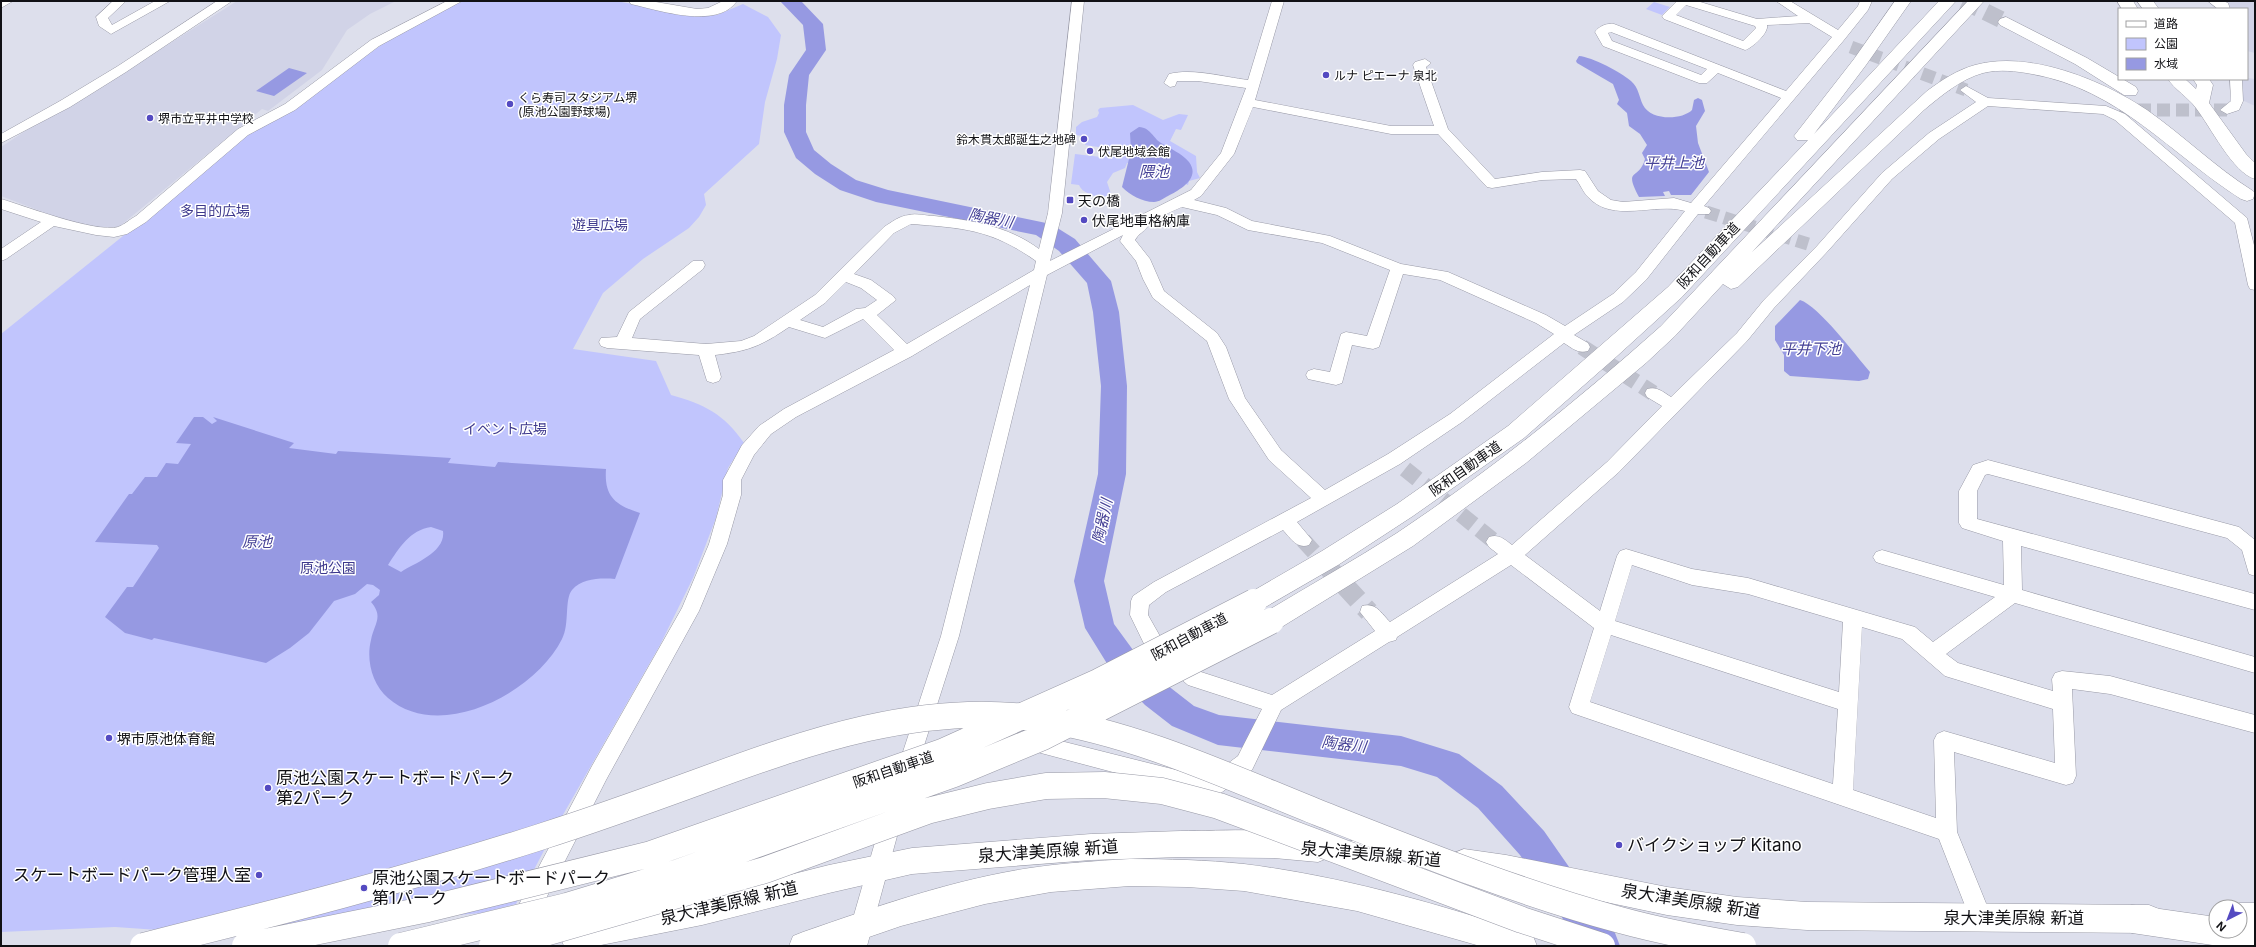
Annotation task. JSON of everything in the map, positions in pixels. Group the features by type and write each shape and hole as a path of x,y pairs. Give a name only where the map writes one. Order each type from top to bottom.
{"main road":[{"path":"1721,240 1860,62 1903,1"},
{"name":"阪和自動車道","path":"245,946 428,909 651,854 942,752 1098,682 1177,643 1254,602 1330,558 1405,510 1516,432 1609,352 1675,292 1721,240 1948,1"},
{"name":"阪和自動車道","path":"401,946 567,906 676,873 954,774 1043,736 1121,699 1271,621 1422,528 1527,451 1628,368 1668,331 1976,1"},
{"path":"2006,22 2081,61 2149,104 2182,130 2220,164 2251,198"},
{"path":"1668,331 1698,312 1923,103 1963,75 1980,68 2005,67 2034,69 2070,78 2100,90 2133,108 2167,133 2206,168 2251,198"},
{"path":"2177,80 2201,103 2240,158 2255,173"},
{"path":"2201,103 2205,85 2202,80"},
{"path":"143,946 379,885 506,847 813,742 907,720 954,713 995,713 1041,718 1086,729 1192,762 1455,865 1588,911 1650,928 1743,946"},
{"path":"492,946 531,937 765,870 927,811 988,796 1046,786 1104,785 1162,791 1219,806 1276,826 1522,920 1602,946"},
{"name":"泉大津美原線 新道","path":"532,946 586,933 702,912 877,868 912,861 1092,847 1181,844 1274,845 1506,868 1667,901 1737,911 1808,916 2132,919 2208,917"},
{"name":"泉大津美原線 新道","path":"802,946 859,936 901,912 975,893 1071,876 1171,872 1269,880 1366,898 1470,928 1523,946"},
{"path":"2132,919 2250,927"}],"street":[{"path":"1,4 7,1"},
{"path":"120,1 102,16 103,23 111,30 164,1"},
{"path":"1,139 71,100 122,69 208,11 226,1"},
{"path":"1,204 52,222 114,232 133,225 243,132 290,106 375,44 456,1"},
{"path":"635,1 699,12 714,10 731,1"},
{"path":"859,936 877,868 950,636 1047,261 1058,198 1078,1"},
{"path":"508,946 599,773 690,611 718,544 732,495 732,480 737,468 748,450 765,430 790,413 906,352 1047,261 1099,244 1140,220 1181,202 1196,193 1219,166 1227,154 1254,85 1278,1"},
{"path":"1760,22 1762,30 1745,46 1668,16 1684,1 1760,22 1812,20"},
{"path":"1782,1 1851,47"},
{"path":"1274,704 1194,679 1154,644 1139,615 1140,601 1160,587 1286,521 1324,499 1400,464 1456,418 1564,334 1618,298 1641,276 1701,210 1790,97 1864,7 1866,1"},
{"path":"2214,1 2224,6 2224,8"},
{"path":"1716,68 1703,80 1607,43 1602,32 1610,27 1716,68 1790,97"},
{"path":"1425,63 1419,65 1442,130 1492,184 1542,176 1580,174 1593,194 1606,203 1623,207 1674,203 1701,210"},
{"path":"1170,82 1173,77 1198,77 1254,85"},
{"path":"2227,110 2234,107 2237,100 2236,80"},
{"path":"1966,90 1985,102 2112,110 2242,221 2255,285"},
{"path":"1248,102 1391,130 1442,130"},
{"path":"922,721 1011,738 1211,788 1245,763 1274,704 1389,634 1512,555 1561,514 1613,467 1674,406 1714,363 1742,337 1815,247 1887,176 1934,136 1985,102"},
{"path":"1,129 17,129"},
{"path":"1181,202 1221,211 1248,225 1325,239 1398,268 1443,276 1542,319 1582,348"},
{"path":"1162,211 1158,217 1132,232 1127,241 1129,246 1143,259 1150,279 1158,294 1212,337 1218,347 1237,399 1275,455 1324,499"},
{"path":"606,342 706,350 742,346 760,340 820,299 890,230 901,222 910,219 979,228 1002,235 1016,240 1047,261"},
{"path":"1,256 52,222"},
{"path":"622,343 634,316 698,265"},
{"path":"1314,375 1336,379 1346,338 1373,343 1398,268"},
{"path":"843,276 866,284 888,300 867,314"},
{"path":"787,321 824,333 861,313 867,314 906,352"},
{"path":"706,350 713,378"},
{"path":"1653,393 1674,406"},
{"path":"2255,569 2250,546 2233,532 1988,467 1979,470 1968,490 1968,523 2255,602"},
{"path":"1286,521 1303,540"},
{"path":"2012,536 2013,595"},
{"path":"1495,542 1604,625 1848,704"},
{"path":"1947,832 1579,707 1626,556 1692,577 1748,586 1908,634 1952,670 2063,703"},
{"path":"1882,557 2255,665"},
{"path":"1932,653 2013,595"},
{"path":"1369,612 1389,634"},
{"path":"1842,796 1854,617"},
{"path":"1981,918 1947,832 1944,740 2066,776 2062,679 2110,684 2255,724"}],"shaded area":[{"name":"堺市立平井中学校","path":"237,1 396,1 370,14 347,30 322,70 268,111 262,109 120,226 109,228 69,222 1,196 1,147 33,126 75,103"},
{"path":"2220,1 2255,1 2255,53 2248,51 2248,8 2228,8 2227,2"},
{"path":"2248,78 2255,79 2255,106 2242,100 2242,80 2248,80"}],"green space":[{"name":"原池公園","path":"463,1 616,1 697,16 717,15 743,4 768,17 781,35 777,59 765,102 759,144 704,194 706,205 699,217 689,228 643,259 603,293 573,349 656,361 671,395 694,402 721,417 744,443 728,468 716,518 693,578 660,645 560,820 516,904 481,913 231,935 115,927 1,932 1,334 243,137 393,37"},
{"path":"1654,2 1670,7 1662,15 1646,9"},
{"path":"1133,105 1163,120 1179,114 1188,115 1181,130 1176,129 1170,141 1196,156 1197,172 1200,178 1189,181 1188,185 1135,162 1127,163 1125,168 1113,173 1107,182 1111,194 1102,198 1085,192 1079,185 1071,184 1075,154 1101,157 1105,148 1085,145 1088,137 1076,135 1076,127 1082,122 1097,117 1099,113 1098,110 1100,108"}],"water":[{"name":"平井上池","path":"1579,56 1599,62 1626,77 1636,87 1643,105 1653,114 1667,117 1681,116 1692,110 1694,100 1698,98 1702,100 1705,111 1696,126 1698,143 1709,172 1691,195 1671,195 1669,191 1663,192 1665,196 1639,197 1634,188 1632,178 1642,166 1645,159 1642,153 1647,145 1640,134 1629,126 1627,113 1617,104 1619,100 1613,84 1577,63 1576,61"},
{"path":"289,68 307,73 274,96 256,91"},
{"name":"隈池","path":"1139,127 1146,129 1158,141 1183,156 1192,168 1191,178 1188,183 1156,202 1141,199 1132,195 1122,187 1131,151 1130,133"},
{"name":"平井下池","path":"1800,300 1808,304 1837,332 1870,372 1868,379 1859,381 1790,376 1784,371 1784,355 1775,340 1775,326"},
{"name":"原池","path":"194,417 203,417 212,424 217,421 213,417 294,443 289,448 336,454 338,451 451,458 448,463 495,467 498,462 606,469 609,493 624,507 640,513 615,579 586,581 576,586 572,590 568,600 566,626 562,639 549,659 531,677 509,693 484,706 459,713 433,715 409,711 388,698 382,692 374,679 369,656 372,634 378,616 375,607 371,602 379,595 380,590 373,585 367,584 355,594 334,601 309,633 290,648 266,663 154,638 152,640 125,633 105,617 127,587 133,587 159,548 157,545 95,542 129,494 132,494 145,477 157,477 166,463 178,464 191,444 176,443","holes":["431,527 443,531 443,538 440,545 435,551 421,561 401,572 388,565 401,546 417,532"]}],"waterway":[{"name":"陶器川","path":"790,1 813,24 816,50 799,75 795,105 795,132 804,153 823,169 848,185 884,197 1043,229 1067,245 1099,281 1106,312 1114,386 1112,474 1089,581 1100,628 1122,660 1156,695 1183,716 1218,730 1401,751 1447,765 1490,797 1532,843 1602,946"}],"tunnel":[{"path":"1963,1 2006,22"},
{"path":"1851,47 1966,90"},
{"path":"2119,110 2227,110"},
{"path":"1706,212 1808,244"},
{"path":"1582,347 1653,393"},
{"path":"1405,469 1495,542"},
{"path":"1303,540 1325,564"},
{"path":"1324,563 1369,612"}],"place":[{"name":"ルナ ピエーナ 泉北","path":"1326,75"},
{"name":"くら寿司スタジアム堺 (原池公園野球場)","path":"510,104"},
{"name":"堺市立平井中学校","path":"150,118"},
{"name":"鈴木貫太郎誕生之地碑","path":"1084,139"},
{"name":"伏尾地域会館","path":"1090,151"},
{"name":"天の橋","path":"1070,200"},
{"name":"伏尾地車格納庫","path":"1084,220"},
{"name":"堺市原池体育館","path":"109,738"},
{"name":"原池公園スケートボードパーク 第2パーク","path":"268,788"},
{"name":"バイクショップ Kitano","path":"1619,845"},
{"name":"スケートボードパーク管理人室","path":"259,875"},
{"name":"原池公園スケートボードパーク 第1パーク","path":"364,888"}],"park label":[{"name":"多目的広場","path":"215,210"},
{"name":"遊具広場","path":"600,224"},
{"name":"イベント広場","path":"505,428"}]}
